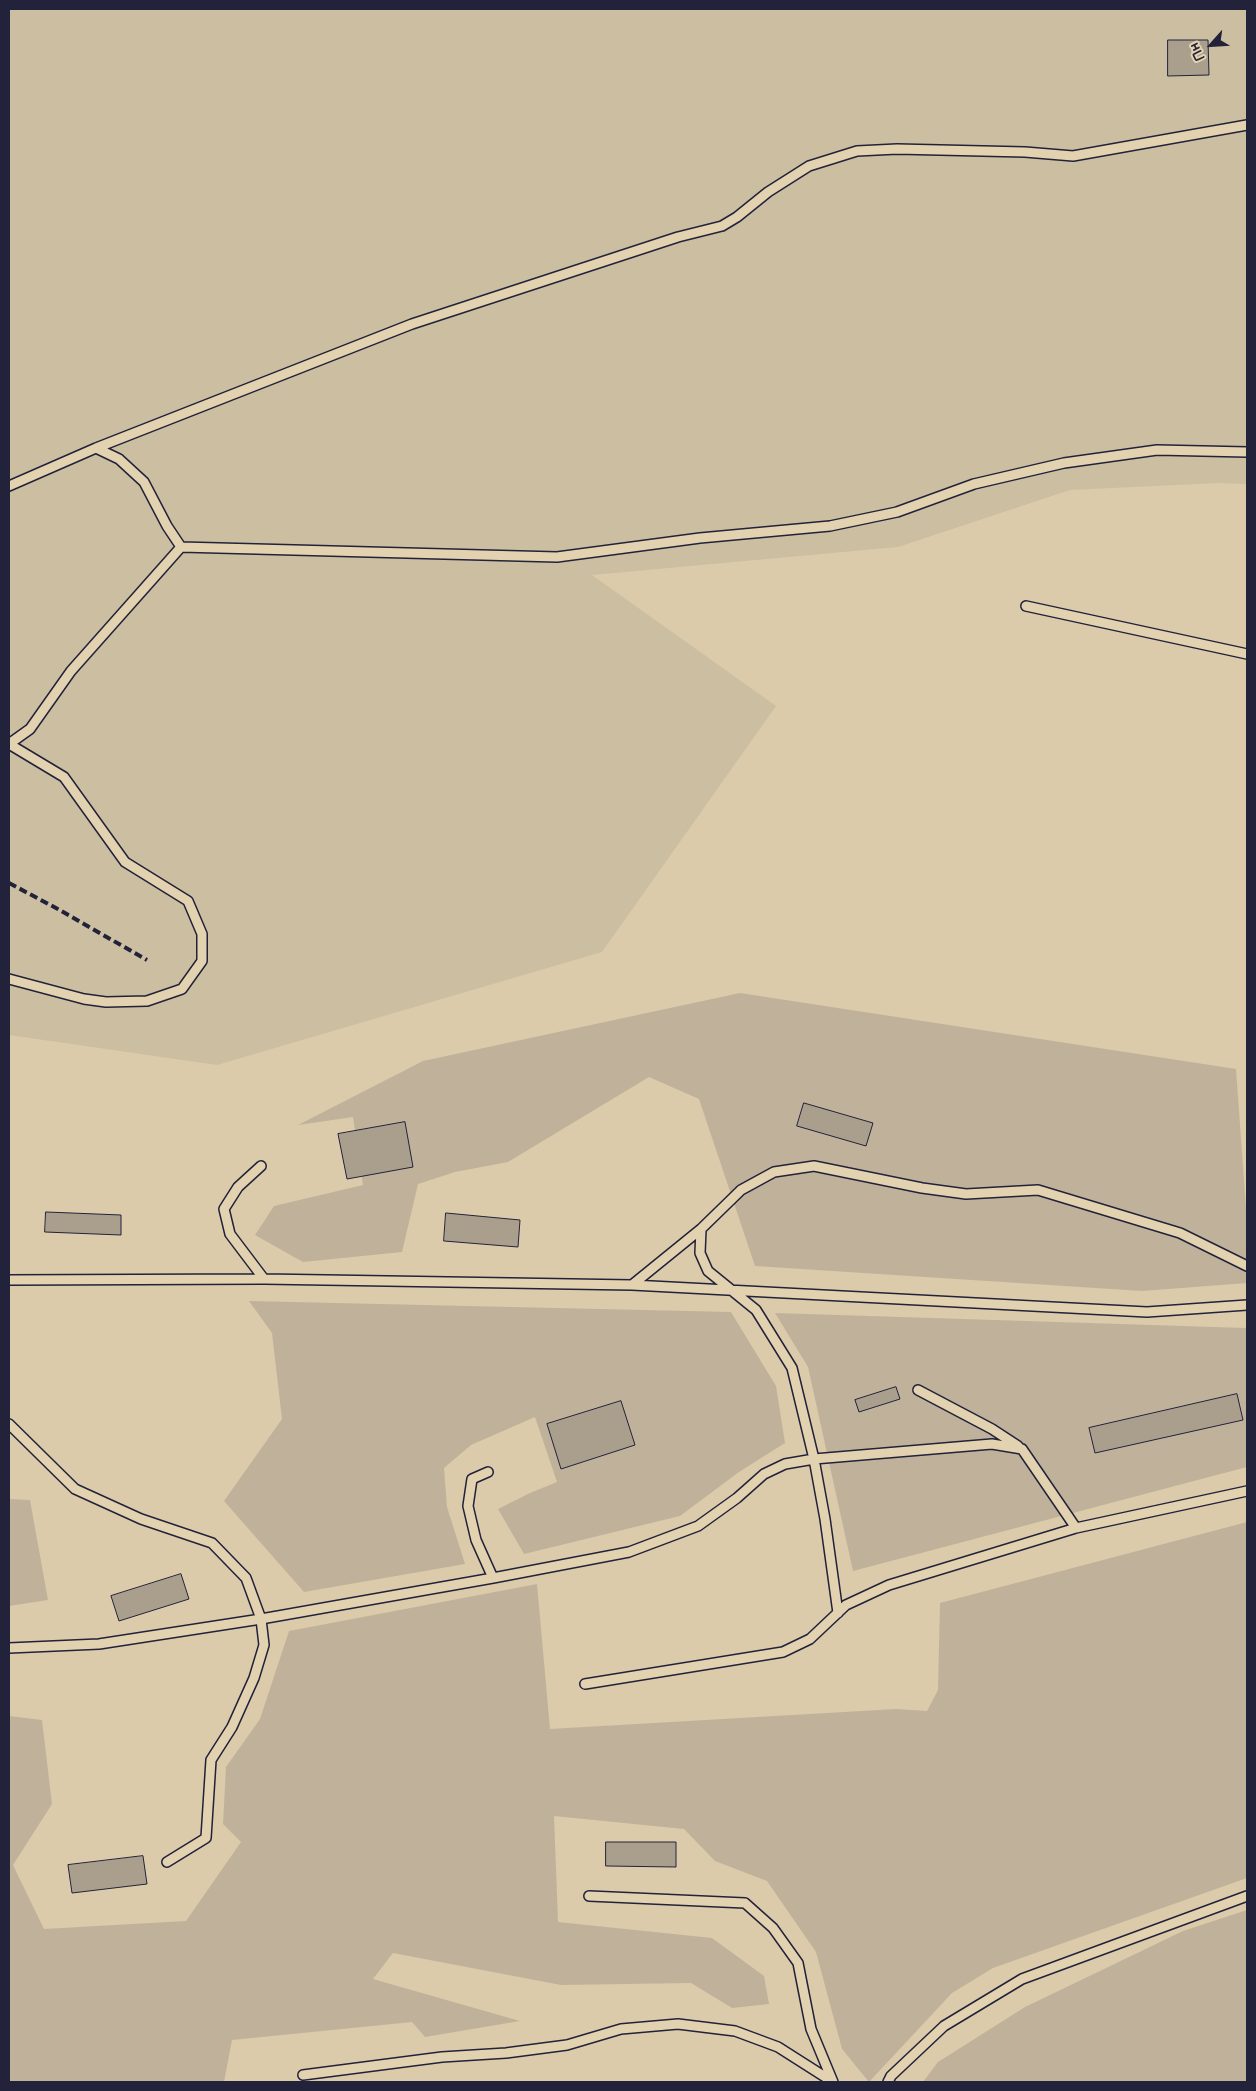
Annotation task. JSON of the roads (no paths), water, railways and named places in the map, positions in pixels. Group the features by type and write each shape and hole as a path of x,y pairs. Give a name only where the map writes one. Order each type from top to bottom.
{"lane":[{"path":"9,486 96,448 412,324 678,237 722,226 737,217 768,192 809,166 856,151 1025,152 1073,156 1247,125"},
{"path":"96,448 119,459 144,482 167,526 181,547"},
{"path":"9,978 99,1001 147,1001 182,989 202,961 202,934 188,901 125,862 64,777 9,744 30,729 71,670 181,547 557,557 700,538 830,526 897,512 974,484 1064,463 1157,450 1247,452"},
{"path":"1026,606 1247,654"},
{"path":"261,1166 238,1186 224,1209 230,1234 264,1279"},
{"path":"632,1285 700,1229 741,1190 774,1172 814,1166 922,1188 966,1194 1038,1190 1180,1233 1247,1266"},
{"path":"700,1229 700,1253 708,1271 756,1310 792,1368 814,1459 825,1519 838,1613"},
{"path":"9,1280 264,1279 632,1285 1147,1312 1247,1305"},
{"path":"918,1390 992,1429 1022,1449 1076,1528"},
{"path":"9,1424 75,1489 141,1519 212,1544 246,1578 261,1619 264,1646 254,1678 232,1727 211,1760 206,1838 167,1862"},
{"path":"9,1648 99,1644 261,1619 629,1552 698,1526 737,1498 764,1474 785,1464 814,1459 992,1444 1022,1449"},
{"path":"488,1472 472,1479 468,1506 476,1540 493,1578"},
{"path":"585,1684 783,1652 810,1639 846,1605 889,1585 1076,1528 1247,1491"},
{"path":"589,1896 745,1903 774,1928 798,1963 811,2029 832,2082"},
{"path":"888,2082 891,2076 944,2026 1022,1979 1247,1896"},
{"path":"303,2075 442,2057 524,2051 568,2045 622,2029 678,2024 735,2031 778,2047 832,2082"}],"railway":[{"path":"9,883 147,960"}]}
